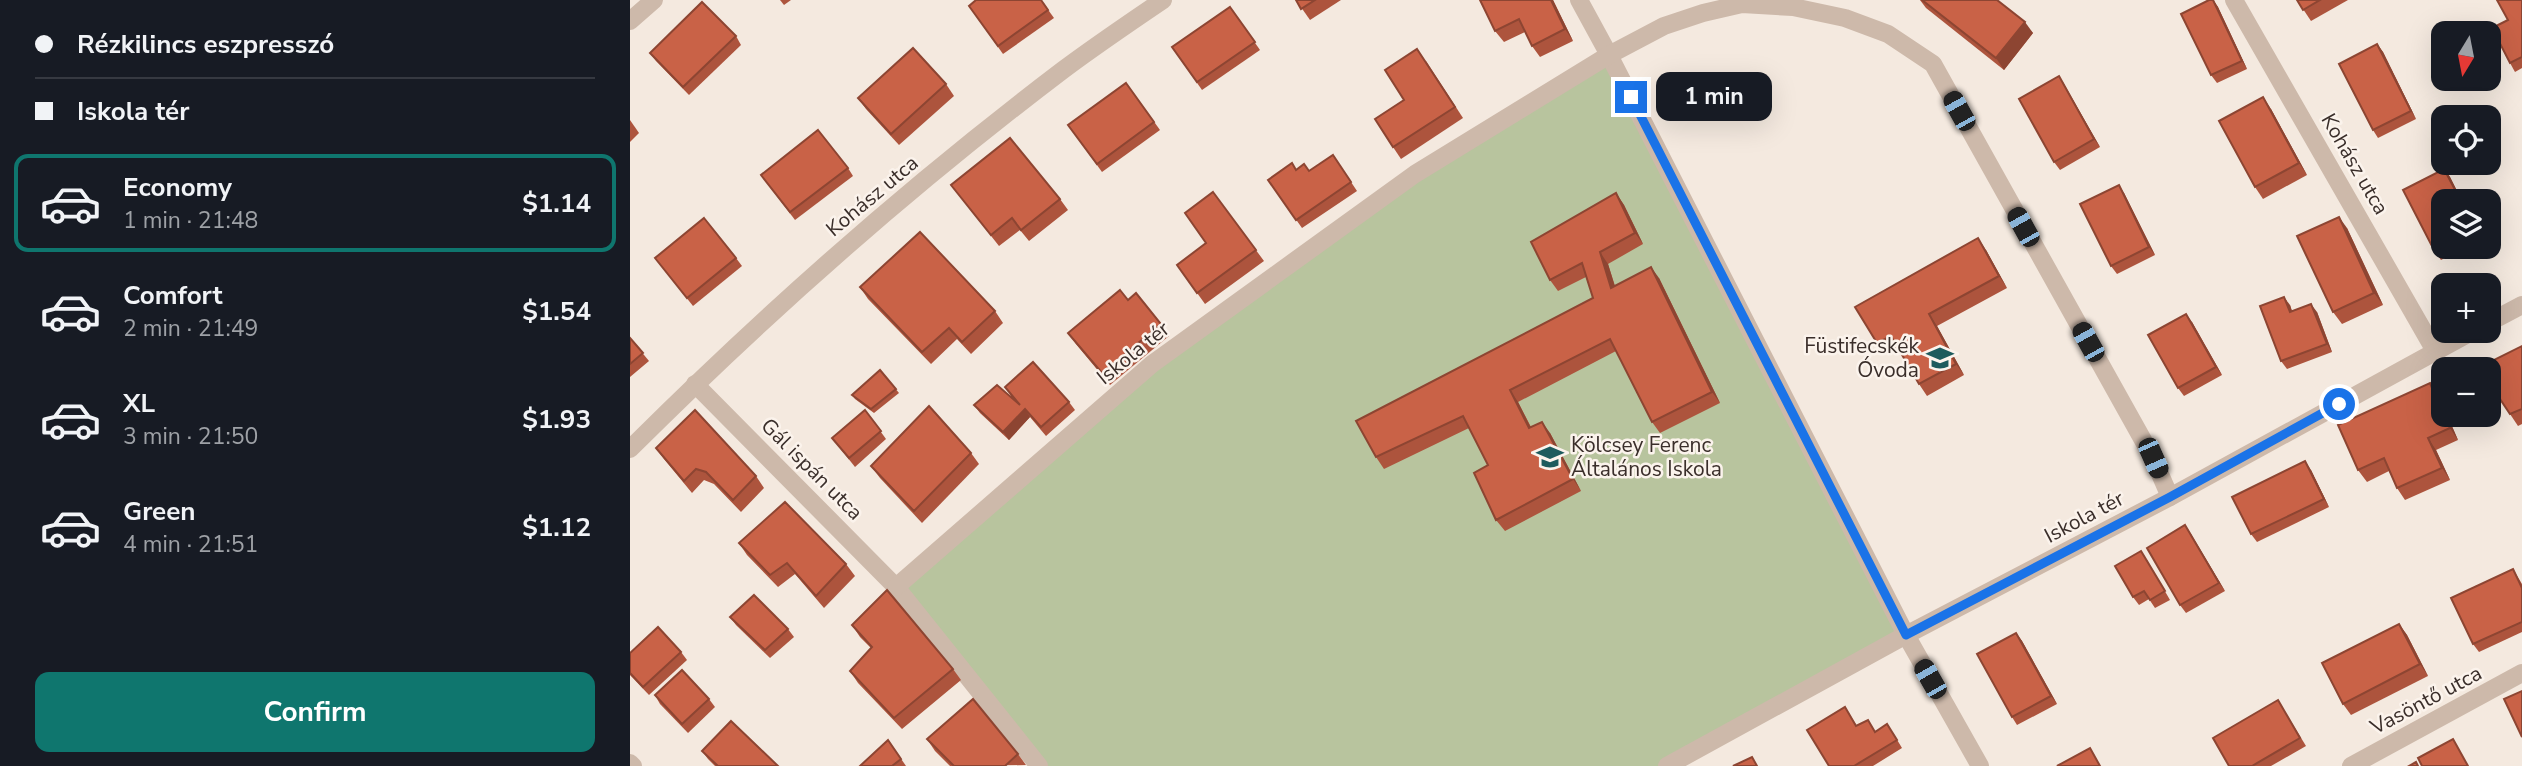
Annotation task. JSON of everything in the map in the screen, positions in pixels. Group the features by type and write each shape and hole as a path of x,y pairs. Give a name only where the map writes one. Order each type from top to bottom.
{"street":[{"path":"630,21 654,0"},
{"name":"Kohász utca","path":"630,449 695,384 871,224 1063,70 1163,0"},
{"path":"1579,0 1906,635 1980,766"},
{"name":"Kohász utca","path":"2234,0 2435,351"},
{"name":"Iskola tér","path":"896,587 1152,364 1415,174 1609,55 1664,26 1742,4 1793,7 1845,18 1888,34 1933,64 2153,458 2170,497 1906,635 1667,766"},
{"path":"2501,316 2522,305"},
{"path":"2170,497 2450,343"},
{"name":"Gál ispán utca","path":"695,384 896,587"},
{"path":"896,587 1039,766"},
{"name":"Vasöntő utca","path":"2351,766 2522,673"}],"green space":[{"path":"1609,55 1906,635 1667,766 1039,766 896,587 1152,364 1415,174"}],"building":[{"path":"976,0 1041,0 1048,10 998,46 969,6"},
{"path":"1296,0 1315,0 1301,9"},
{"path":"1480,0 1551,0 1565,29 1532,46 1519,19 1495,31"},
{"path":"1922,0 1997,0 2025,22 1996,58"},
{"path":"2213,0 2242,61 2211,75 2181,14"},
{"path":"2297,0 2320,0 2303,10"},
{"path":"2497,0 2522,0 2522,57 2510,63 2501,46 2501,24 2508,20"},
{"path":"702,2 736,36 683,87 650,53"},
{"path":"1230,7 1255,42 1197,82 1172,47"},
{"path":"2377,44 2411,111 2373,130 2339,64"},
{"path":"913,48 946,84 891,134 858,98"},
{"path":"1417,49 1455,107 1393,147 1375,119 1404,100 1385,70"},
{"path":"2059,76 2094,139 2054,162 2019,99"},
{"path":"1126,83 1154,122 1097,164 1068,125"},
{"path":"2263,97 2299,163 2255,187 2219,121"},
{"path":"818,130 848,168 790,212 761,175"},
{"path":"1010,138 1060,199 1021,230 1012,218 991,235 951,185"},
{"path":"1333,155 1351,182 1296,220 1268,180 1292,163 1296,170 1304,164 1309,171"},
{"path":"2432,175 2447,175 2455,189 2431,189 2431,244 2403,190"},
{"path":"2119,185 2149,247 2111,266 2080,204"},
{"path":"1213,192 1256,250 1197,293 1177,265 1206,243 1185,213"},
{"path":"1616,193 1635,233 1600,252 1611,288 1651,267 1712,392 1652,422 1610,339 1510,390 1529,428 1542,422 1573,479 1496,520 1474,473 1488,465 1463,416 1376,457 1356,421 1593,298 1582,263 1550,280 1531,242"},
{"path":"2339,217 2374,293 2333,312 2297,236"},
{"path":"704,218 736,258 687,298 655,258"},
{"path":"920,232 995,311 962,342 949,328 922,352 860,287"},
{"path":"1978,238 1999,276 1929,314 1956,364 1919,384 1891,336 1877,343 1855,307"},
{"path":"1120,290 1128,300 1136,293 1161,324 1102,373 1068,333"},
{"path":"2284,297 2290,312 2311,304 2327,344 2281,361 2260,306"},
{"path":"2186,314 2216,367 2178,388 2148,335"},
{"path":"630,338 643,353 630,364"},
{"path":"2522,346 2522,409 2510,414 2501,400 2500,357"},
{"path":"1033,362 1069,402 1041,427 1025,409 1003,432 974,405 997,385 1020,405 1005,387"},
{"path":"880,370 896,389 871,409 852,395"},
{"path":"2430,383 2431,427 2450,428 2428,438 2442,468 2397,488 2384,458 2358,470 2338,425"},
{"path":"929,406 971,453 914,511 871,466"},
{"path":"695,410 756,476 733,500 706,472 696,469 684,481 656,448"},
{"path":"865,410 881,431 849,458 832,438"},
{"path":"2305,461 2324,499 2251,534 2232,497"},
{"path":"785,502 846,564 816,596 787,563 770,575 739,543"},
{"path":"2185,525 2219,583 2180,605 2147,548"},
{"path":"2141,551 2165,591 2150,600 2144,591 2133,597 2115,566"},
{"path":"2513,569 2522,588 2522,622 2473,644 2451,598"},
{"path":"887,590 953,669 894,718 850,671 872,647 852,625"},
{"path":"754,595 788,629 765,650 730,617"},
{"path":"2399,624 2420,664 2343,704 2322,663"},
{"path":"658,627 681,652 643,687 630,673 630,653"},
{"path":"2016,633 2051,696 2012,717 1977,654"},
{"path":"682,670 709,699 682,724 655,695"},
{"path":"2522,691 2522,737 2504,699"},
{"path":"973,699 1018,754 1005,766 954,766 927,739"},
{"path":"2278,700 2300,738 2252,766 2229,766 2213,738"},
{"path":"1845,707 1856,726 1868,720 1875,732 1887,724 1897,740 1854,766 1829,766 1807,730"},
{"path":"731,721 778,766 718,766 702,751"},
{"path":"2453,739 2468,766 2422,766 2418,758"},
{"path":"888,740 901,759 892,766 860,766"},
{"path":"2090,748 2100,766 2057,766"},
{"path":"1752,757 1757,766 1733,766"}],"place":[{"name":"Füstifecskék Óvoda","path":"1940,358"},
{"name":"Kölcsey Ferenc Általános Iskola","path":"1550,457"}],"route":[{"path":"1631,97 1906,635 2170,497 2339,404"}]}
